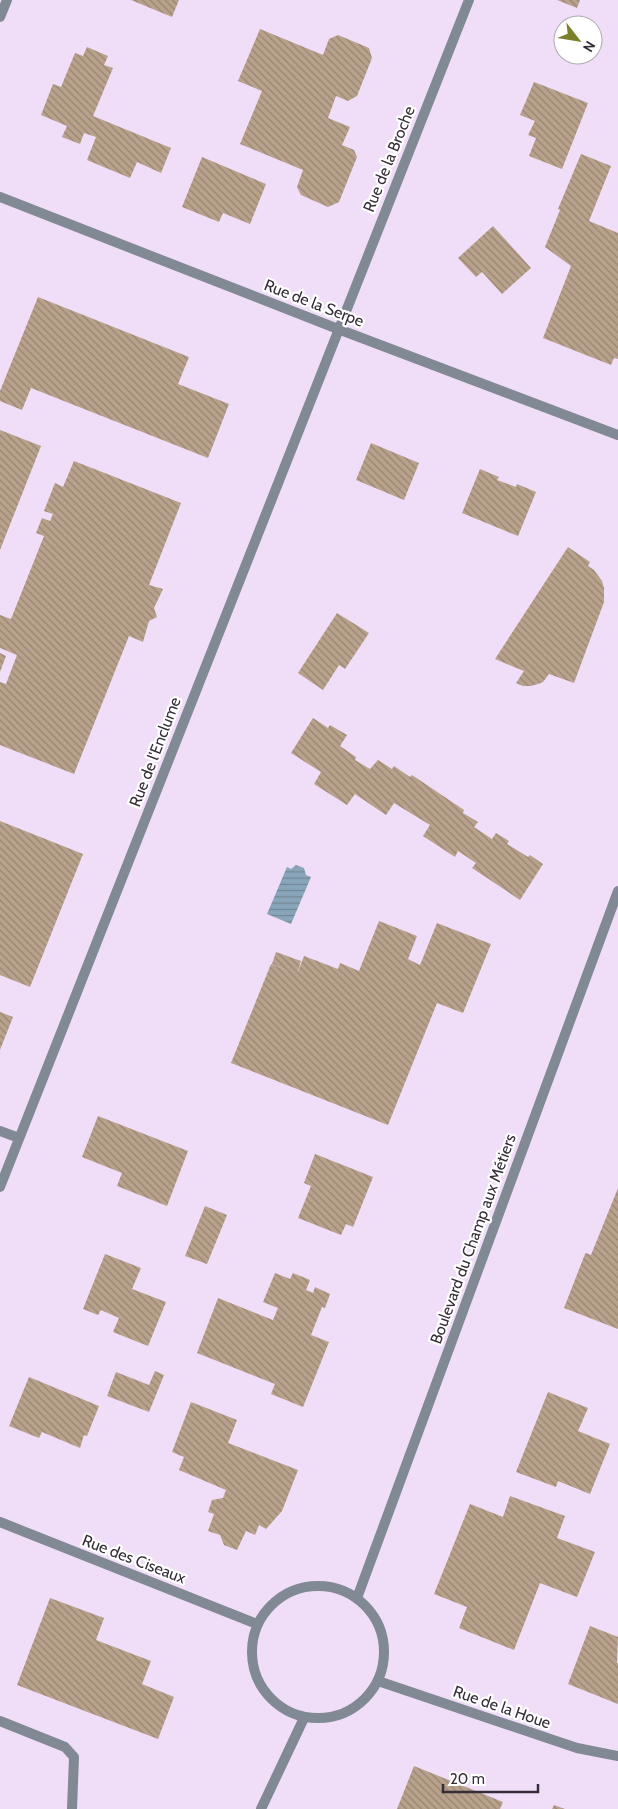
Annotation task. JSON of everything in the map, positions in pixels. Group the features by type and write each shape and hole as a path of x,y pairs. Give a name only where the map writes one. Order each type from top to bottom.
{"street":[{"path":"0,17 6,0"},
{"name":"Rue de la Broche","path":"338,329 469,0"},
{"name":"Rue de la Serpe","path":"0,197 338,329 618,435"},
{"name":"Rue de l'Enclume","path":"0,1187 338,329"},
{"name":"Boulevard du Champ aux Métiers","path":"356,1598 618,891"},
{"path":"0,1131 19,1138"},
{"name":"Rue des Ciseaux","path":"0,1522 257,1624"},
{"path":"313,1586 336,1588 356,1598 372,1614 382,1636 384,1658 378,1681 365,1699 347,1712 326,1718 304,1718 282,1709 264,1692 254,1671 252,1647 257,1624 271,1605 290,1592 313,1586"},
{"name":"Rue de la Houe","path":"378,1681 577,1748 618,1756"},
{"path":"261,1809 304,1718"},
{"path":"0,1721 65,1748 74,1757 72,1809"}],"water":[{"path":"296,865 304,868 306,875 311,877 291,924 267,914 287,867 291,869"}],"building":[{"path":"131,0 179,0 172,17"},
{"path":"557,0 580,0 577,8"},
{"path":"260,29 323,55 329,39 338,35 369,48 372,58 357,96 348,101 336,96 328,118 350,127 342,145 354,150 357,157 339,202 328,207 301,195 297,187 303,170 240,144 262,91 238,81"},
{"path":"87,47 108,56 104,65 113,68 93,116 171,148 161,173 137,162 130,178 87,160 96,137 84,133 80,144 62,137 67,126 41,115 53,84 61,87 75,53 83,56"},
{"path":"534,82 588,103 562,169 529,156 536,138 528,135 535,121 520,115"},
{"path":"581,154 611,166 589,221 618,233 618,359 614,358 611,365 543,338 571,266 545,247 560,210 558,209"},
{"path":"202,157 266,184 250,224 223,213 219,222 182,207"},
{"path":"493,226 531,268 502,294 482,272 476,277 458,258"},
{"path":"38,297 189,357 178,384 229,404 208,458 31,388 22,410 0,401 0,391"},
{"path":"0,430 41,446 0,550"},
{"path":"371,443 419,463 404,500 356,480"},
{"path":"74,461 181,503 149,585 163,589 154,608 157,617 149,621 143,642 129,636 74,774 0,745 0,682 6,684 17,655 0,648 0,615 11,619 44,536 36,533 42,518 50,521 53,514 44,511 55,483 63,487"},
{"path":"480,469 499,477 497,480 516,487 517,484 536,492 518,536 462,513"},
{"path":"568,547 590,562 588,566 594,570 602,581 604,602 574,683 549,674 543,682 531,686 523,686 516,683 524,671 495,659"},
{"path":"337,613 369,633 345,669 339,665 323,690 298,673"},
{"path":"0,653 6,656 0,672"},
{"path":"313,718 328,728 330,725 347,735 340,746 356,757 355,760 370,769 378,760 392,769 394,766 410,777 412,775 464,810 463,813 478,822 474,827 492,839 496,833 509,841 507,844 528,857 530,855 543,864 520,900 472,868 476,863 458,851 455,857 423,836 430,825 394,803 386,815 355,794 347,805 314,784 321,772 291,753"},
{"path":"0,821 83,854 30,987 0,975"},
{"path":"379,921 417,936 408,959 420,965 437,923 491,944 463,1013 437,1003 388,1125 231,1063 271,964 291,972 272,964 276,952 301,961 297,974 304,956 338,969 340,963 359,971"},
{"path":"0,1012 13,1017 0,1050"},
{"path":"98,1116 188,1151 167,1206 117,1186 122,1173 82,1157"},
{"path":"315,1154 373,1177 353,1227 346,1224 341,1235 298,1218 311,1186 304,1183"},
{"path":"618,1188 618,1329 564,1308 585,1254 591,1255"},
{"path":"205,1206 227,1215 207,1264 185,1256"},
{"path":"105,1254 141,1268 132,1289 166,1302 148,1346 113,1332 119,1318 101,1310 98,1315 83,1309"},
{"path":"275,1273 290,1279 293,1273 310,1280 306,1290 313,1293 315,1287 330,1294 325,1308 322,1307 311,1335 329,1342 303,1407 271,1394 275,1384 197,1353 218,1298 273,1320 278,1308 263,1302"},
{"path":"155,1371 164,1375 149,1412 107,1396 116,1372 149,1385"},
{"path":"29,1377 99,1406 87,1436 84,1435 80,1448 42,1432 39,1438 9,1426"},
{"path":"548,1392 588,1408 578,1431 610,1444 590,1494 558,1481 556,1487 516,1472"},
{"path":"191,1402 237,1420 228,1443 298,1470 282,1511 266,1529 259,1525 255,1535 246,1531 237,1550 224,1545 220,1535 208,1531 214,1514 208,1512 212,1500 223,1498 226,1490 179,1470 184,1457 172,1452"},
{"path":"510,1496 565,1516 557,1538 595,1552 577,1597 540,1583 514,1650 459,1628 467,1607 434,1594 470,1504 503,1517"},
{"path":"50,1598 104,1618 96,1640 151,1661 142,1684 174,1697 158,1739 17,1685"},
{"path":"590,1626 618,1637 618,1704 568,1684"},
{"path":"414,1766 503,1802 500,1809 397,1809"},
{"path":"554,1805 565,1809 552,1809"}]}
